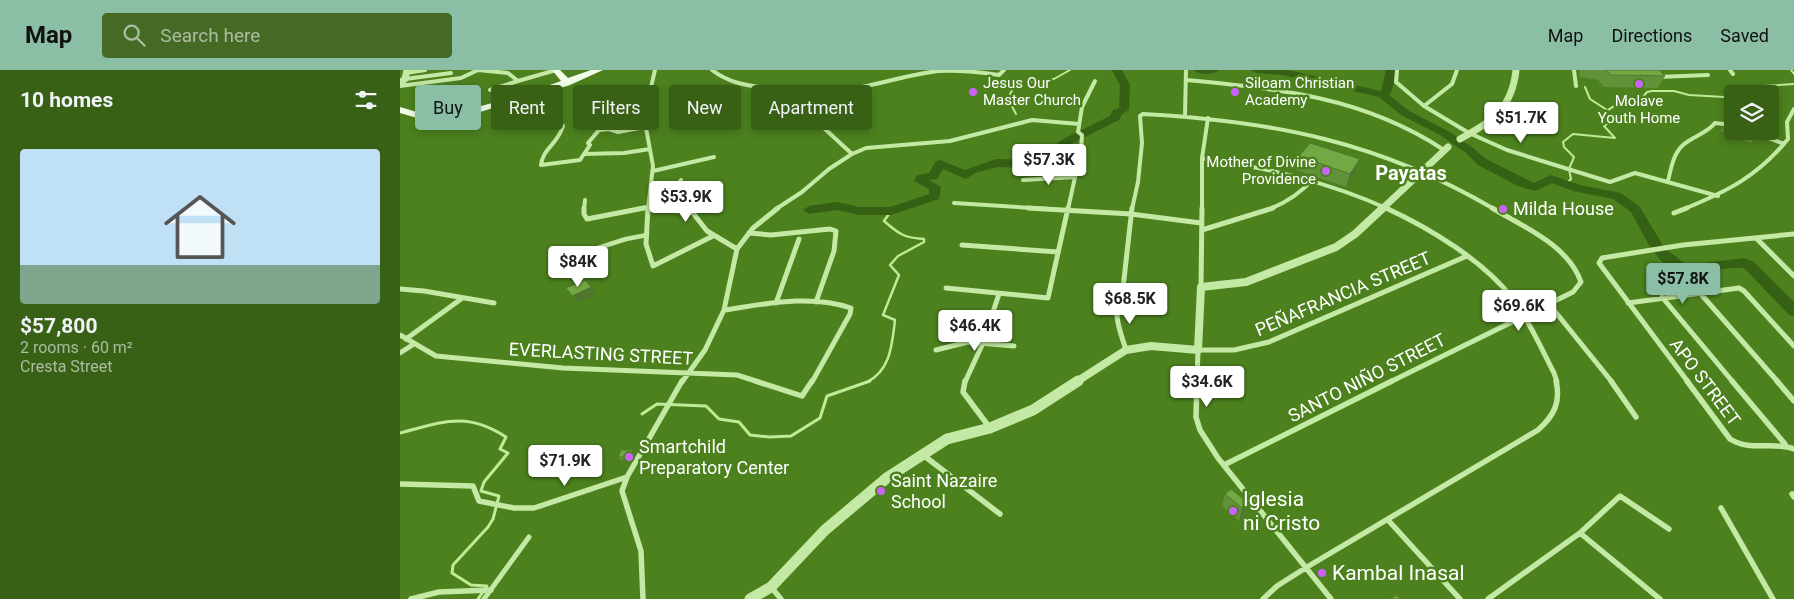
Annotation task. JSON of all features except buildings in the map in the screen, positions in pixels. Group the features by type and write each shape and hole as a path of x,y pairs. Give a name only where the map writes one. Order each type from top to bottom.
{"main road":[{"path":"556,70 567,83"},
{"path":"561,85 599,70"},
{"path":"400,110 434,120 491,106"}],"street":[{"path":"403,78 425,70"},
{"path":"403,78 461,78 478,70 508,73 518,81"},
{"path":"490,90 556,70"},
{"path":"652,85 656,70"},
{"path":"712,70 724,79 751,86"},
{"path":"867,85 926,72 968,71 999,75 1004,70"},
{"path":"1185,115 1186,70"},
{"path":"1397,70 1396,82 1424,106 1470,133 1507,150 1613,182 1632,173 1668,180 1718,196"},
{"path":"1424,106 1452,84 1457,70"},
{"path":"1460,138 1493,118 1510,101 1514,90 1516,70"},
{"path":"1574,70 1576,86"},
{"path":"1674,70 1677,76"},
{"path":"403,78 451,72"},
{"path":"1649,77 1708,75"},
{"path":"1186,80 1260,88 1352,106 1394,120 1446,149 1355,234 1326,252 1246,282 1201,287"},
{"path":"946,288 1048,298 1075,177 1080,134 1078,124 1082,107 1095,81"},
{"path":"1674,214 1730,190 1766,166 1788,139 1787,122 1794,109"},
{"name":"SANTO NIÑO STREET","path":"1131,214 1138,182 1142,142 1140,116 1185,115 1259,124 1317,136 1370,152 1422,172 1497,210 1543,240 1569,261 1579,275 1581,282 1573,292 1224,465"},
{"path":"1208,118 1202,158 1197,422 1204,436 1224,465 1331,599"},
{"path":"643,599 641,551 622,491 627,477 687,373 705,350 724,310 731,271 738,249 749,233 777,208 802,192 829,169 852,154 866,148 950,141 1032,120 1078,124"},
{"path":"1668,180 1677,152 1684,144 1703,136 1715,124 1724,125"},
{"path":"561,130 558,139 550,146 540,164 551,166 565,161 578,161 590,145 588,143 598,131 604,130"},
{"path":"612,130 618,132 629,130"},
{"path":"646,130 653,171 648,207 646,254 654,266 713,236"},
{"path":"826,130 852,154"},
{"path":"1774,140 1784,144"},
{"path":"584,154 624,153 650,148"},
{"path":"653,171 714,157"},
{"path":"1202,158 1258,166 1313,179 1384,206 1423,227 1467,256 1507,293 1554,373 1558,384 1559,396 1551,420 1538,430 1307,567 1277,586 1263,599"},
{"path":"1023,180 1075,177"},
{"path":"1202,230 1278,205 1301,191 1313,179"},
{"path":"681,180 676,186 694,218 713,236 738,249"},
{"path":"585,200 584,214 587,219 648,207"},
{"path":"954,203 1131,214 1201,223"},
{"path":"1126,350 1117,313 1117,304 1122,297 1131,214"},
{"path":"724,310 776,303 816,302 834,252 836,231 831,228 770,235 749,233"},
{"path":"1756,239 1794,234"},
{"path":"554,262 626,239 647,235"},
{"path":"1756,239 1794,276"},
{"name":"APO STREET","path":"1756,239 1683,246 1600,260 1599,263 1730,439 1740,446 1752,448 1785,444"},
{"path":"776,303 799,240"},
{"path":"962,245 1058,252"},
{"name":"PEÑAFRANCIA STREET","path":"1198,350 1234,350 1269,342 1467,256"},
{"path":"1628,303 1737,288 1794,346"},
{"path":"400,289 418,289 461,299 494,303"},
{"path":"1700,293 1794,401"},
{"path":"992,315 999,294"},
{"path":"1662,297 1785,444 1794,449"},
{"path":"406,339 461,299"},
{"name":"EVERLASTING STREET","path":"400,335 436,356 563,368 737,374 802,396 818,373 850,314 851,308 846,305 816,302"},
{"path":"1549,304 1602,368 1636,416"},
{"path":"936,350 958,343 1014,346"},
{"path":"983,343 965,381 963,392 990,428"},
{"path":"400,353 414,344"},
{"path":"750,599 771,586 825,530 888,477 921,454 948,440 990,428 1033,410 1126,350 1151,346 1198,350"},
{"path":"921,454 1000,514"},
{"path":"400,484 473,486 479,501 514,508 534,508 627,477"},
{"path":"1488,599 1580,533 1620,496 1669,529"},
{"path":"1721,508 1774,599"},
{"path":"1388,520 1460,599"},
{"path":"1580,533 1660,599"},
{"path":"484,599 486,590 514,559 528,537"},
{"path":"771,586 780,599"},
{"path":"411,599 439,592 486,590"}],"waterway":[{"path":"1027,82 1054,79 1070,70"},
{"path":"809,210 837,206 859,211 891,211 935,196 935,187 920,181 921,178 933,176 940,164 966,175 972,170 996,163 1027,164 1047,159 1051,153 1067,141 1115,118 1117,112 1124,110 1125,85 1117,70"},
{"path":"1199,70 1214,70"},
{"path":"1256,70 1283,72 1383,95"},
{"path":"1383,95 1387,91 1391,70"},
{"path":"1791,70 1794,74"},
{"path":"1016,114 1008,99 1013,88 1021,84"},
{"path":"1567,183 1571,179 1569,169 1574,157 1564,147 1563,142 1573,134 1615,138 1604,126 1614,120 1606,112 1617,105 1637,104 1647,92 1652,91 1674,91 1689,95 1724,97 1748,87 1794,84"},
{"path":"1585,87 1590,99 1607,110"},
{"path":"1383,95 1405,113 1444,133 1469,150 1482,162 1522,183 1535,187 1551,179 1577,188 1617,196 1636,210 1655,244"},
{"path":"867,382 881,371 889,356 891,347 895,320 883,315 899,275 890,265 898,256 924,242 924,239 911,238 902,234 884,221 891,211"},
{"path":"1662,253 1679,267 1686,270 1744,263 1749,265 1794,311"},
{"path":"642,414 657,404 706,406 719,419 739,422 750,435 770,437 791,436 820,418 827,396 870,381"},
{"path":"400,433 429,425 466,421 492,429 506,437 500,449 508,453 484,482 481,491 499,496 493,519 453,565 452,573 471,585 487,586 478,599"}],"place":[{"name":"Molave Youth Home","path":"1639,84"},
{"name":"Jesus Our Master Church","path":"973,92"},
{"name":"Siloam Christian Academy","path":"1235,92"},
{"name":"Mother of Divine Providence","path":"1326,171"},
{"name":"Milda House","path":"1503,209"},
{"name":"Smartchild Preparatory Center","path":"629,457"},
{"name":"Saint Nazaire School","path":"881,491"},
{"name":"Iglesia ni Cristo","path":"1233,511"},
{"name":"Kambal Inasal","path":"1322,573"}],"district":[{"name":"Payatas","path":"1411,173"}]}
